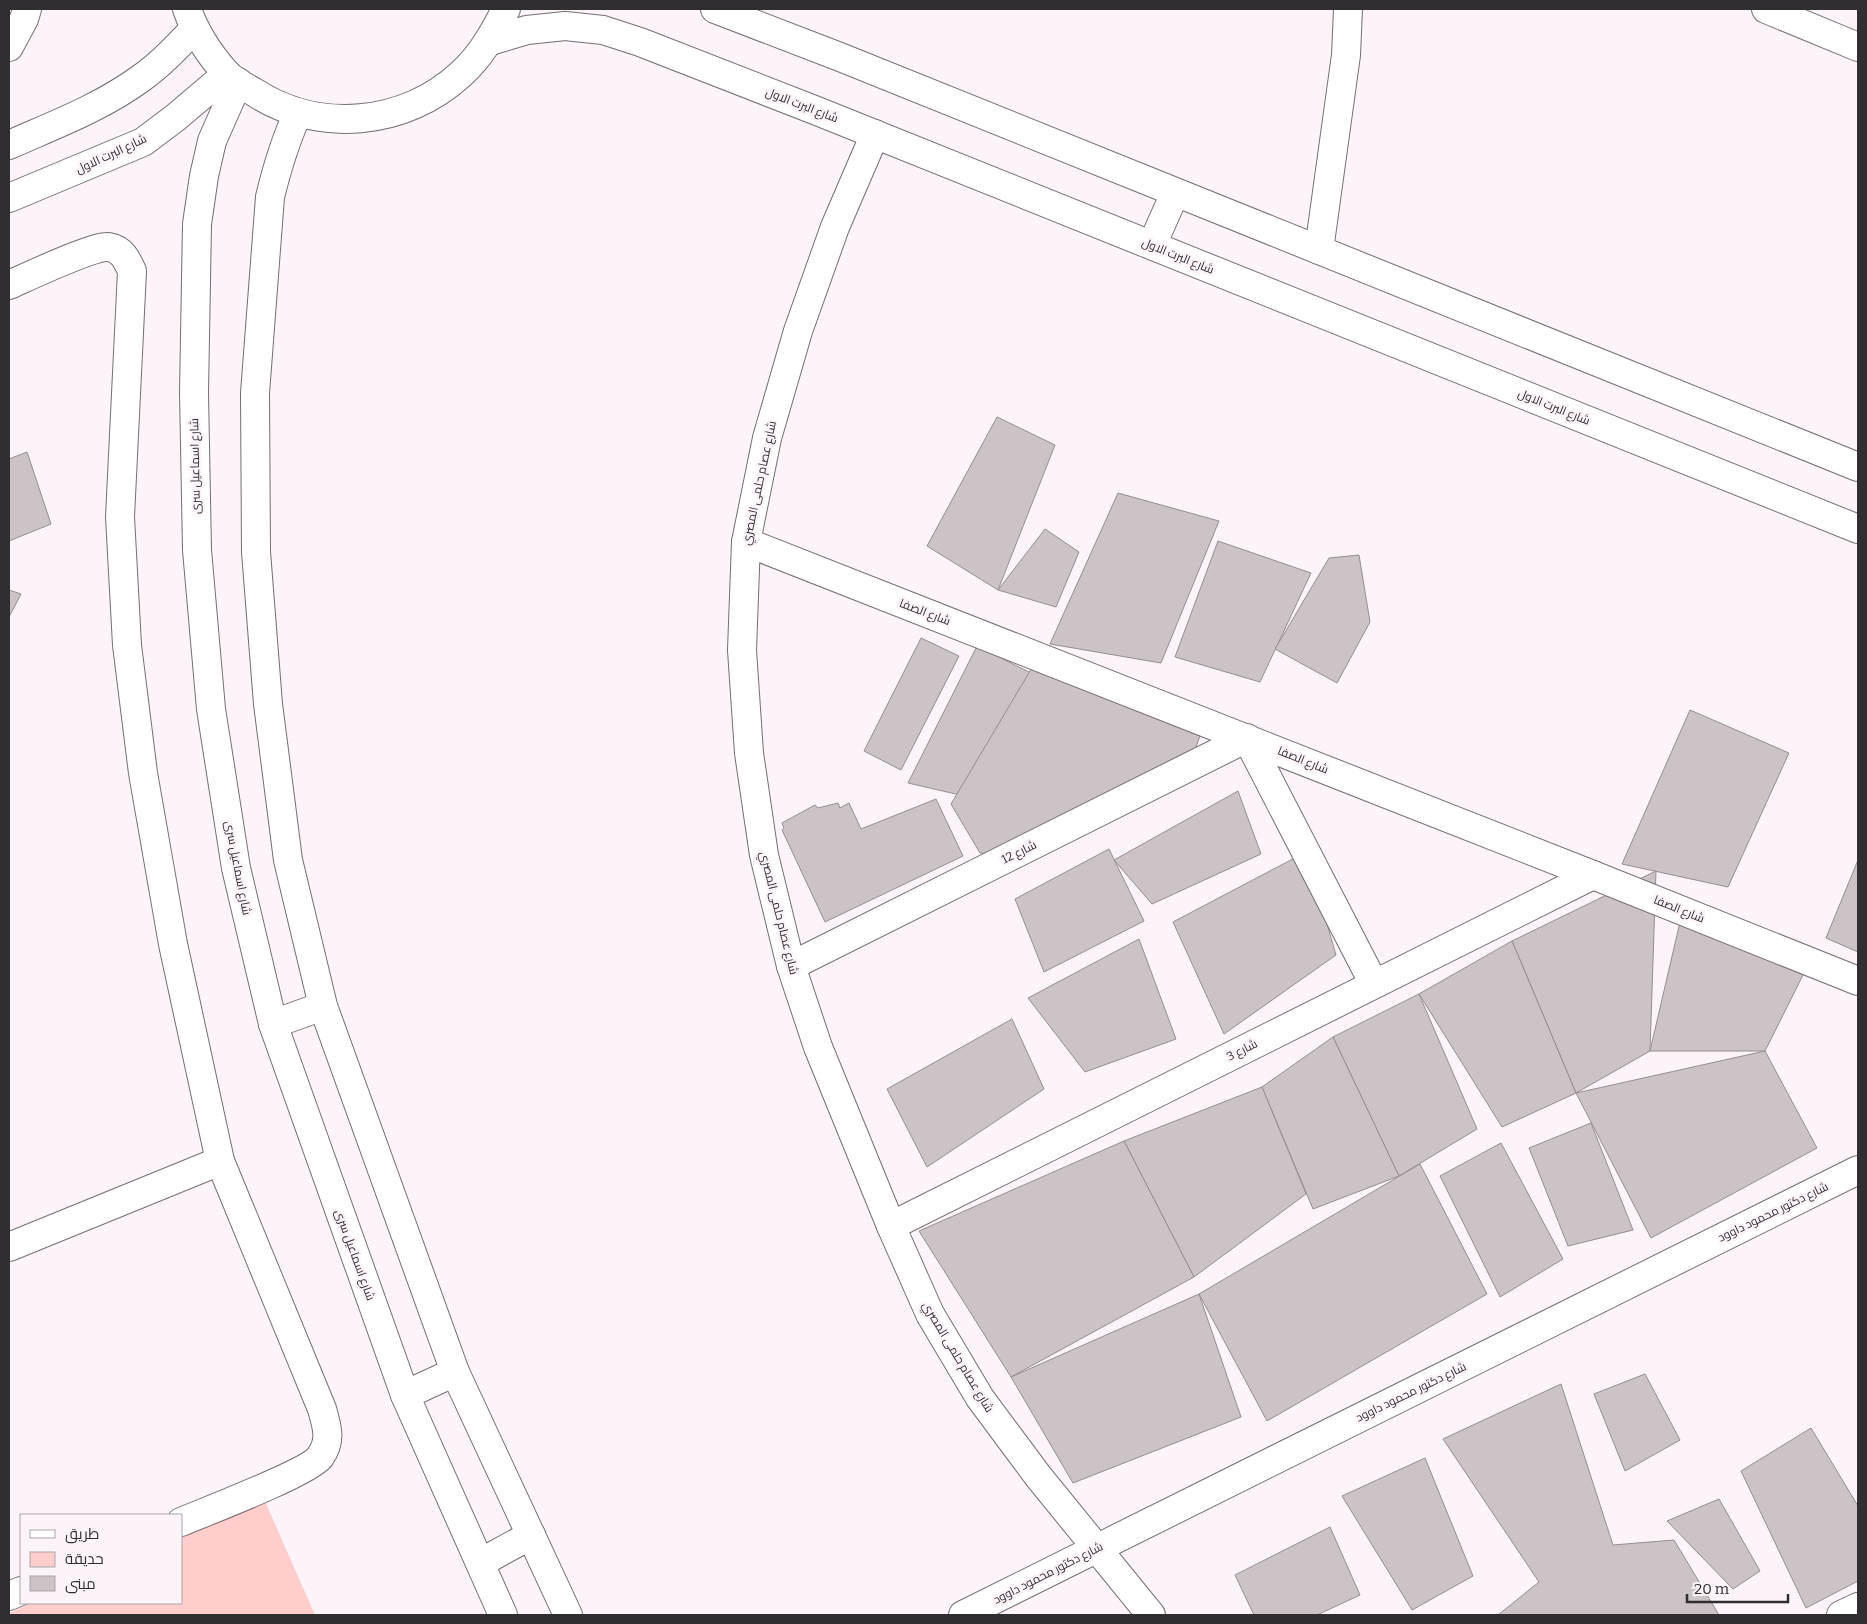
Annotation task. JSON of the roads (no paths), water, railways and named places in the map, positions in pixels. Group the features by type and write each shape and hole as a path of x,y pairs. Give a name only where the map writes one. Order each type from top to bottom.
{"street":[{"path":"9,47 28,9"},
{"path":"9,145 111,98 141,78 169,55 190,19 232,78 267,101 298,113 342,120 385,115 426,100 461,74 490,41 506,9"},
{"path":"715,9 840,57 1858,467"},
{"path":"1319,250 1346,55 1348,9"},
{"path":"1766,9 1858,47"},
{"name":"شارع البرت الاول","path":"490,41 527,30 565,26 603,30 640,42 875,134 1858,529"},
{"name":"شارع البرت الاول","path":"9,198 143,142 232,78"},
{"name":"شارع اسماعيل سرى","path":"232,78 212,141 204,176 197,224 194,393 197,550 211,710 236,868 273,1024 405,1395 503,1615"},
{"path":"298,113 286,139 270,197 255,393 256,552 268,704 288,860 323,1006 455,1372 568,1615"},
{"name":"شارع عصام حلمى المصري","path":"875,134 835,227 798,331 767,438 746,542 742,650 749,753 764,855 790,966 818,1047 890,1226 930,1314 980,1398 1096,1549 1151,1615"},
{"path":"1152,246 1175,193"},
{"path":"9,285 92,250 109,246 124,254 132,271 120,517 127,645 143,773 173,944 220,1160 322,1409 329,1434 320,1458 299,1472 182,1522"},
{"name":"شارع الصفا","path":"746,542 1247,738 1858,981"},
{"path":"1247,738 1374,984"},
{"name":"شارع 12","path":"790,966 1247,738"},
{"name":"شارع 3","path":"890,1226 1593,875"},
{"path":"273,1024 323,1006"},
{"path":"9,1247 220,1160"},
{"name":"شارع دكتور محمود داوود","path":"963,1615 1858,1170"},
{"path":"405,1395 455,1372"},
{"path":"480,1563 531,1535"},
{"path":"1841,1615 1858,1607"}]}
